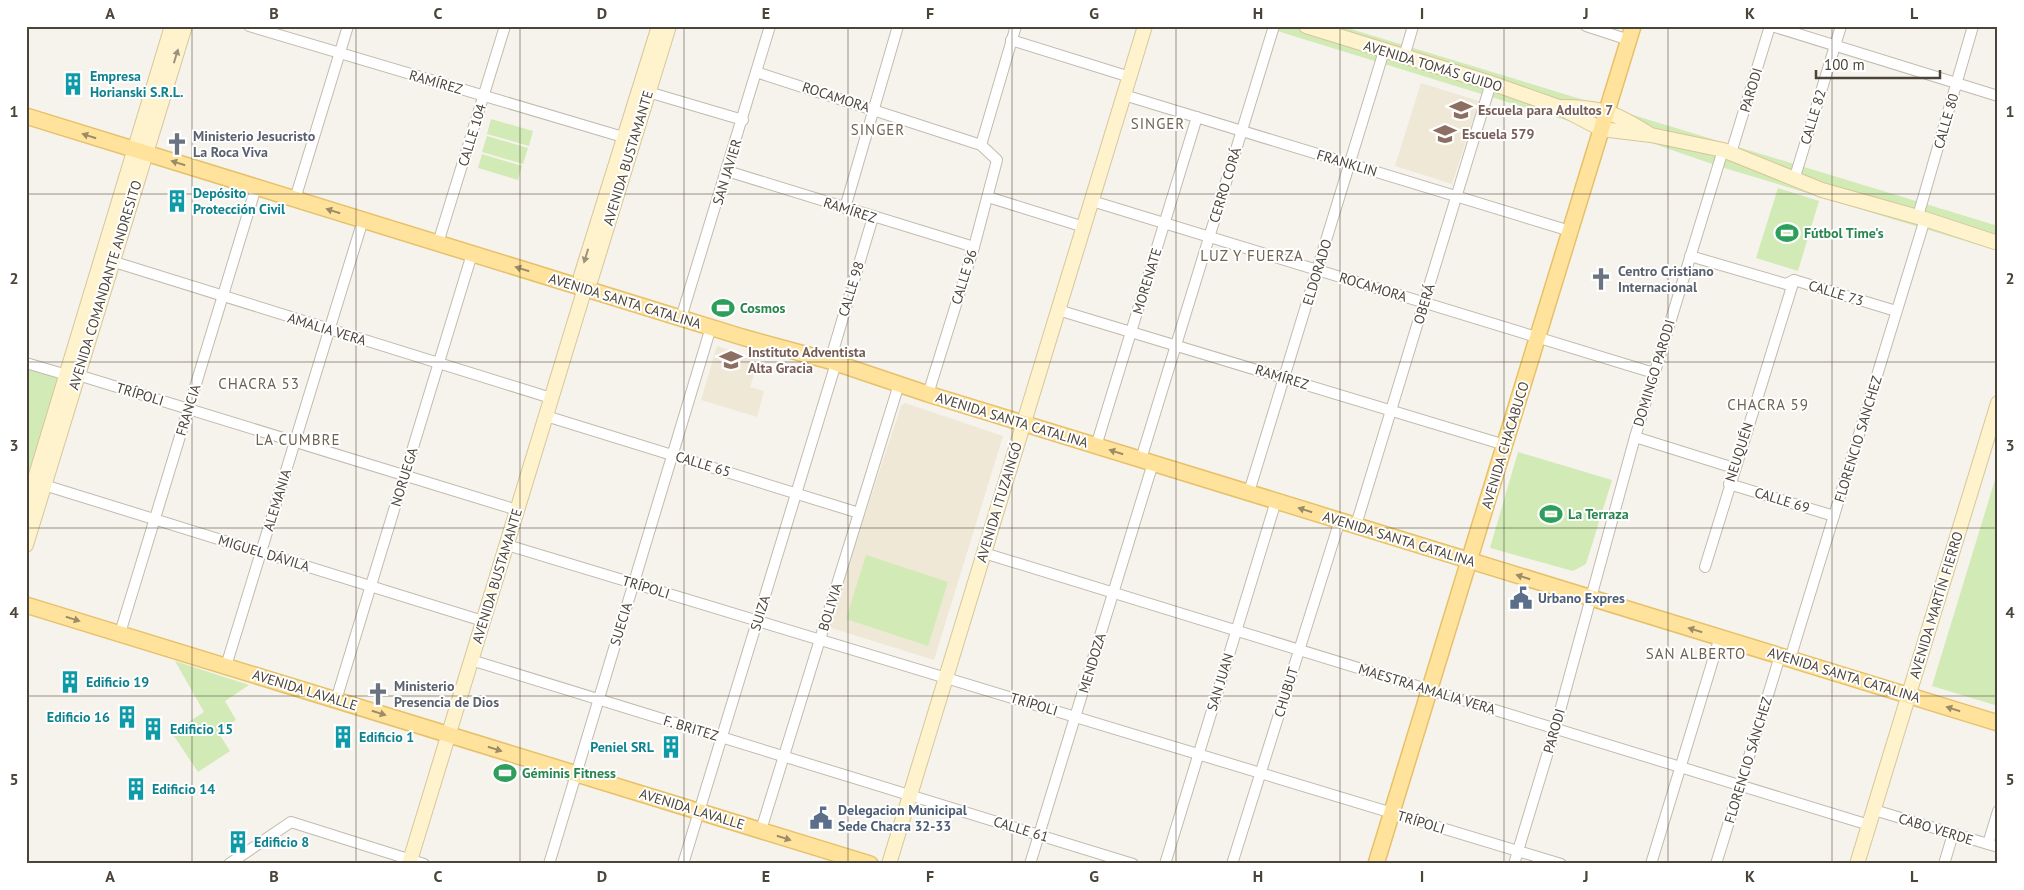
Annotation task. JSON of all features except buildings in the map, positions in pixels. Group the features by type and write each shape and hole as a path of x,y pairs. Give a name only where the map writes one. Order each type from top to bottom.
{"main road":[{"name":"AVENIDA COMANDANTE ANDRESITO","path":"141,152 172,26"},
{"name":"AVENIDA COMANDANTE ANDRESITO","path":"26,508 72,375 141,152 185,26"},
{"name":"AVENIDA BUSTAMANTE","path":"598,236 623,137 659,26"},
{"name":"AVENIDA BUSTAMANTE","path":"410,862 585,288 580,276 598,236 669,26"},
{"name":"AVENIDA ITUZAINGÓ","path":"889,864 1145,26"},
{"name":"AVENIDA TOMÁS GUIDO","path":"1306,26 1492,83 1559,107 1584,122 1601,129 1651,135 1727,151 1794,180 1997,242"},
{"name":"AVENIDA CHACABUCO","path":"1376,864 1631,33"},
{"name":"AVENIDA TOMÁS GUIDO","path":"1559,107 1591,107 1607,111 1620,116 1651,135"},
{"name":"AVENIDA SANTA CATALINA","path":"27,121 141,152 711,327 833,362 928,394 1998,723"},
{"name":"AVENIDA MARTÍN FIERRO","path":"1857,864 1998,403"},
{"name":"AVENIDA COMANDANTE ANDRESITO","path":"26,545 35,483"},
{"name":"AVENIDA LAVALLE","path":"26,605 870,864"}],"street":[{"name":"RAMÍREZ","path":"249,26 623,137"},
{"path":"295,199 348,26"},
{"name":"CALLE 104","path":"438,243 505,26"},
{"name":"SAN JAVIER","path":"682,318 770,26"},
{"path":"845,208 898,26"},
{"path":"981,145 1016,26"},
{"name":"CERRO CORÁ","path":"1147,461 1177,345 1274,26"},
{"path":"1404,57 1413,26"},
{"path":"1586,26 1631,33"},
{"path":"1771,26 1998,96"},
{"name":"PARODI","path":"1727,151 1771,26"},
{"name":"CALLE 82","path":"1794,180 1841,26"},
{"name":"CALLE 80","path":"1922,218 1973,26"},
{"path":"1011,40 1130,77"},
{"name":"ELDORADO","path":"1249,492 1384,51"},
{"name":"ROCAMORA","path":"756,72 981,145 997,160"},
{"name":"OBERÁ","path":"1356,526 1393,411 1424,303 1492,83"},
{"path":"648,92 742,120"},
{"name":"FRANKLIN","path":"1124,94 1570,231"},
{"name":"MORENATE","path":"1096,446 1197,117"},
{"name":"DOMINGO PARODI","path":"1589,598 1690,256 1727,151"},
{"name":"CALLE 96","path":"928,394 974,247 997,160"},
{"name":"RAMÍREZ","path":"727,171 974,247"},
{"name":"FRANCIA","path":"120,634 256,187"},
{"path":"988,198 1084,227"},
{"name":"ROCAMORA","path":"1092,201 1654,374"},
{"name":"CALLE 98","path":"833,362 873,217"},
{"name":"FLORENCIO SANCHEZ","path":"1785,657 1834,516 1922,218"},
{"name":"ALEMANIA","path":"226,666 363,220"},
{"name":"NORUEGA","path":"336,700 472,254"},
{"name":"CALLE 73","path":"1690,256 1786,284 1794,280 1896,311"},
{"name":"AMALIA VERA","path":"107,260 551,398"},
{"name":"NEUQUÉN","path":"1705,567 1729,484 1794,280"},
{"name":"RAMÍREZ","path":"1058,310 1505,444"},
{"name":"SUECIA","path":"549,864 711,327"},
{"name":"SUIZA","path":"683,864 796,493 833,362"},
{"name":"TRÍPOLI","path":"26,363 188,409 517,510"},
{"name":"BOLIVIA","path":"761,830 899,384"},
{"name":"CALLE 65","path":"546,416 859,513"},
{"path":"1635,437 1734,468"},
{"name":"MENDOZA","path":"1030,864 1113,593 1147,461"},
{"name":"MIGUEL DÁVILA","path":"35,483 484,621"},
{"name":"CALLE 69","path":"1729,484 1834,516"},
{"name":"SAN JUAN","path":"1165,864 1276,501"},
{"name":"CHUBUT","path":"1232,864 1340,520"},
{"name":"TRÍPOLI","path":"507,544 1561,864"},
{"name":"MAESTRA AMALIA VERA","path":"984,553 1869,825"},
{"name":"PARODI","path":"1514,864 1555,729 1589,598"},
{"path":"1651,864 1720,637"},
{"name":"FLORENCIO SÁNCHEZ","path":"1716,864 1740,786 1785,657"},
{"name":"F. BRITEZ","path":"471,660 910,795"},
{"name":"CALLE 61","path":"910,795 1133,864"},
{"name":"CABO VERDE","path":"1874,810 1993,846"},
{"path":"1993,846 1998,811"},
{"path":"229,864 291,822 410,862 424,864"},
{"path":"1944,864 1953,834"}],"shaded area":[{"path":"1421,83 1479,101 1452,184 1395,166"},
{"path":"717,346 759,359 750,387 764,391 757,417 701,400"},
{"path":"905,403 1003,436 934,660 828,627 901,406"}],"green space":[{"path":"1261,26 1341,26 1998,226 1998,251 1718,166 1637,138 1601,131"},
{"path":"491,119 533,131 529,146 487,134"},
{"path":"487,136 528,148 523,164 482,152"},
{"path":"482,154 522,166 518,180 478,168"},
{"name":"Fútbol Time's","path":"1778,188 1819,201 1798,271 1756,258"},
{"path":"26,366 61,377 31,478 26,477"},
{"name":"La Terraza","path":"1518,452 1612,480 1586,564 1573,571 1490,548"},
{"path":"1998,470 1998,706 1932,686"},
{"path":"866,555 948,582 928,646 846,619"},
{"path":"175,661 249,685 225,701 236,720 218,732 230,751 198,772 172,733 204,712"}],"place":[{"name":"Empresa Horianski S.R.L.","path":"73,84"},
{"name":"Escuela para Adultos 7","path":"1461,110"},
{"name":"Escuela 579","path":"1445,134"},
{"name":"Ministerio Jesucristo La Roca Viva","path":"177,144"},
{"name":"Depósito Protección Civil","path":"177,201"},
{"name":"Fútbol Time's","path":"1787,233"},
{"name":"Centro Cristiano Internacional","path":"1601,279"},
{"name":"Cosmos","path":"723,308"},
{"name":"Instituto Adventista Alta Gracia","path":"731,360"},
{"name":"La Terraza","path":"1551,514"},
{"name":"Urbano Expres","path":"1521,598"},
{"name":"Edificio 19","path":"70,682"},
{"name":"Ministerio Presencia de Dios","path":"378,694"},
{"name":"Edificio 16","path":"127,717"},
{"name":"Edificio 15","path":"153,729"},
{"name":"Edificio 1","path":"343,737"},
{"name":"Peniel SRL","path":"671,747"},
{"name":"Géminis Fitness","path":"505,773"},
{"name":"Edificio 14","path":"136,789"},
{"name":"Delegacion Municipal Sede Chacra 32-33","path":"821,818"},
{"name":"Edificio 8","path":"238,842"}],"district":[{"name":"SINGER","path":"1158,123"},
{"name":"SINGER","path":"878,129"},
{"name":"LUZ Y FUERZA","path":"1252,255"},
{"name":"CHACRA 53","path":"259,383"},
{"name":"CHACRA 59","path":"1768,404"},
{"name":"LA CUMBRE","path":"298,439"},
{"name":"SAN ALBERTO","path":"1696,653"}]}
